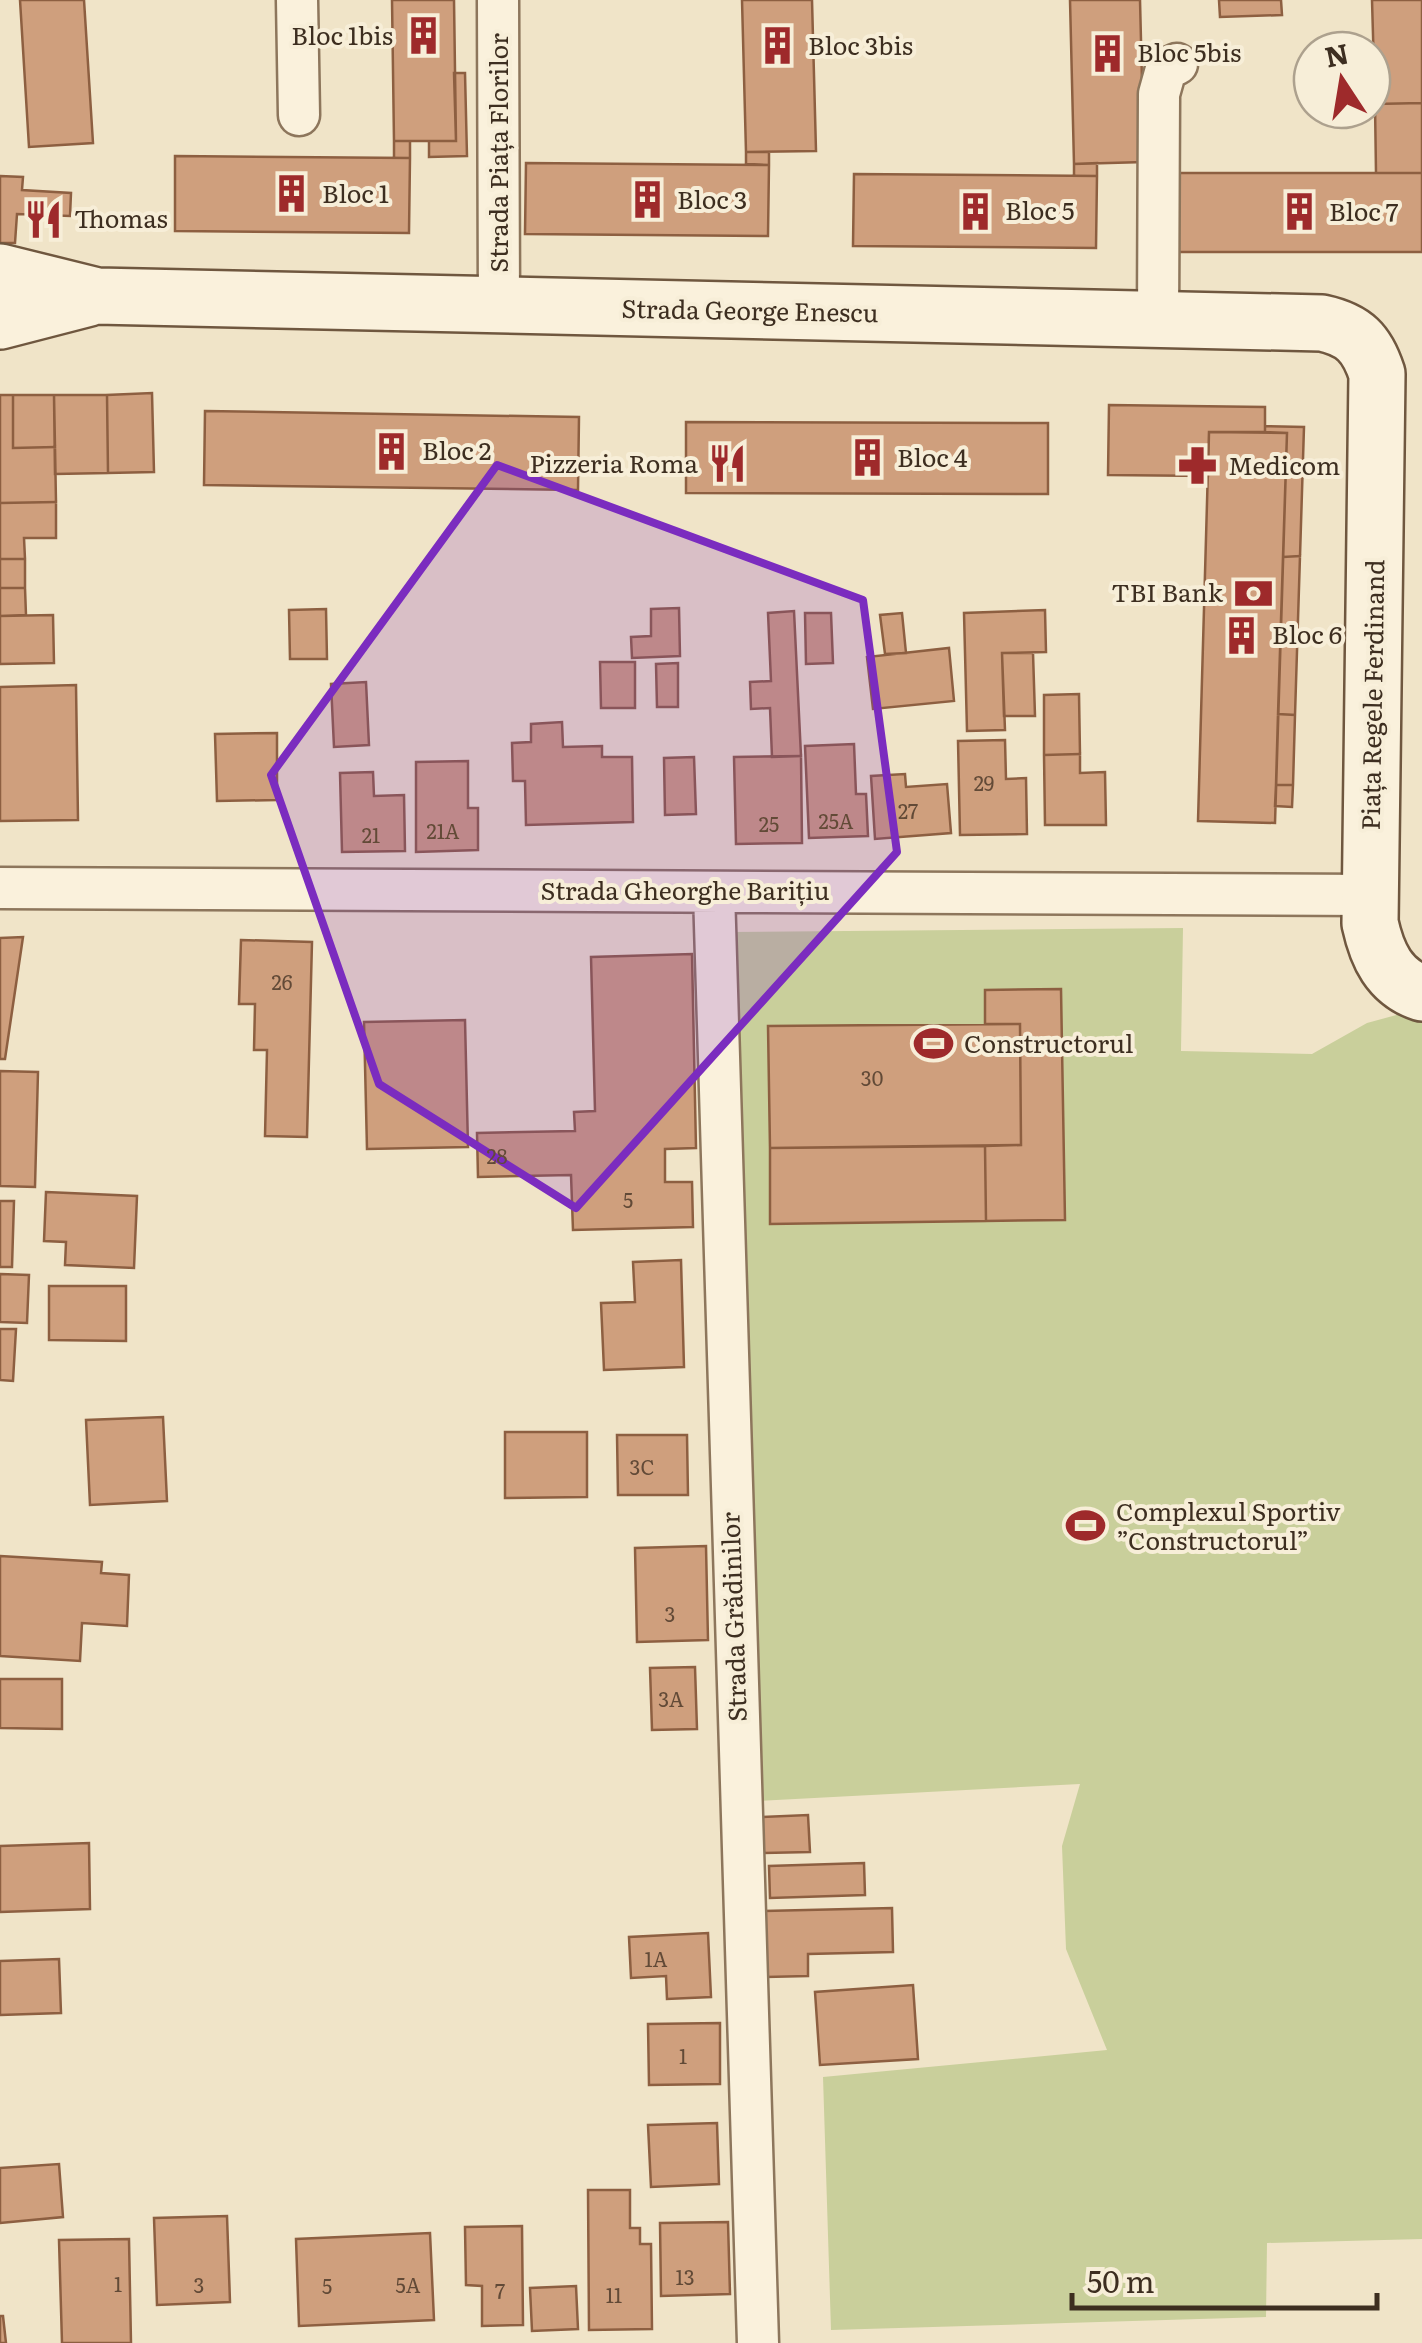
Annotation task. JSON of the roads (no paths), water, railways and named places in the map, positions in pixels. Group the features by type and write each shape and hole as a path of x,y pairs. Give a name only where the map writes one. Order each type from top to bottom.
{"street":[{"path":"297,0 298,115"},
{"name":"Strada Piața Florilor","path":"498,0 499,305"},
{"path":"1158,321 1159,94 1166,69 1177,64"},
{"name":"Strada George Enescu","path":"0,272 97,296 1322,324 1346,329 1363,342 1377,374"},
{"name":"Strada George Enescu","path":"0,321 97,296"},
{"name":"Piața Regele Ferdinand","path":"1377,374 1370,923 1376,952 1389,972 1422,993"},
{"name":"Strada Gheorghe Barițiu","path":"0,888 1370,896"},
{"name":"Strada Grădinilor","path":"714,892 758,2343"}],"place":[{"name":"Bloc 1bis","path":"423,36"},
{"name":"Bloc 3bis","path":"778,46"},
{"name":"Bloc 5bis","path":"1107,53"},
{"name":"Bloc 1","path":"292,194"},
{"name":"Bloc 3","path":"647,200"},
{"name":"Bloc 5","path":"975,211"},
{"name":"Bloc 7","path":"1299,212"},
{"name":"Thomas","path":"44,219"},
{"name":"Bloc 2","path":"392,451"},
{"name":"Bloc 4","path":"867,458"},
{"name":"Pizzeria Roma","path":"728,464"},
{"name":"Medicom","path":"1198,466"},
{"name":"TBI Bank","path":"1253,593"},
{"name":"Bloc 6","path":"1242,635"},
{"name":"Constructorul","path":"934,1044"},
{"name":"Complexul Sportiv ”Constructorul”","path":"1086,1526"}]}
